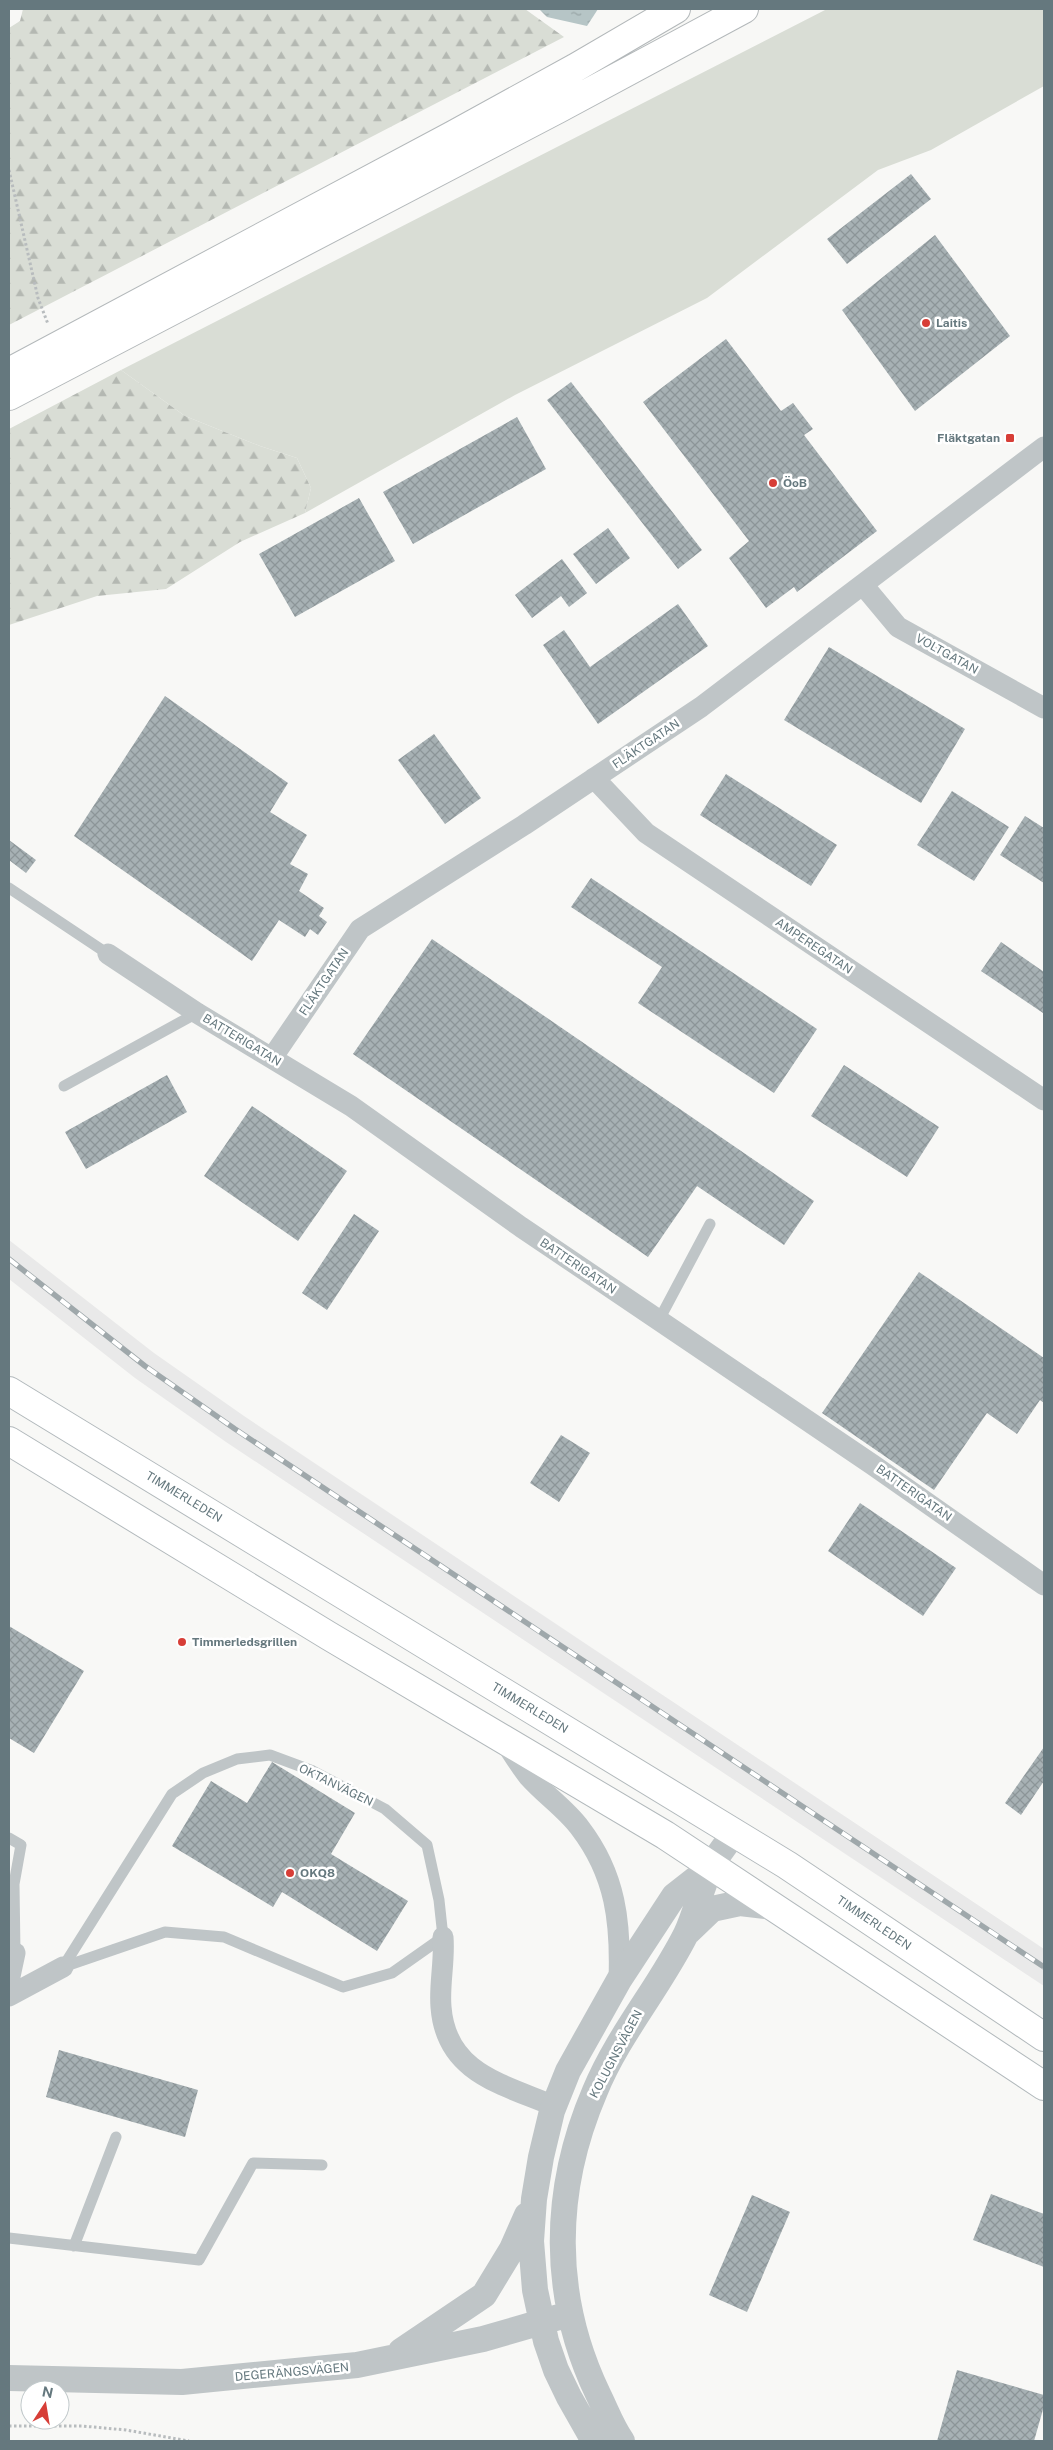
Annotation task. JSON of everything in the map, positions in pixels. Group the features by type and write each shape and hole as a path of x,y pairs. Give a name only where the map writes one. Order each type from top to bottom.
{"main road":[{"path":"9,372 606,51 676,9"},
{"path":"9,396 558,109 744,9"},
{"name":"TIMMERLEDEN","path":"9,1391 787,1865 1044,2037"},
{"path":"9,1441 329,1636 501,1736 712,1866 1044,2086"}],"street":[{"name":"FLÄKTGATAN","path":"272,1058 360,929 701,707 1044,447"},
{"name":"VOLTGATAN","path":"863,584 898,627 1044,708"},
{"name":"AMPEREGATAN","path":"594,778 646,833 1044,1100"},
{"name":"BATTERIGATAN","path":"108,954 197,1013 351,1106 521,1227 873,1465 1044,1585"},
{"name":"KOLUGNSVÄGEN","path":"501,1736 528,1776 580,1828 604,1870 616,1905 621,1938 619,1980"},
{"name":"KOLUGNSVÄGEN","path":"622,2441 588,2374 570,2315 562,2255 562,2225 576,2142 595,2090 686,1934 712,1866 734,1833"},
{"name":"KOLUGNSVÄGEN","path":"594,2441 568,2397 556,2370 546,2341 532,2267 531,2241 534,2198 541,2157 554,2106 568,2071 619,1980 674,1896 712,1866"},
{"name":"KOLUGNSVÄGEN","path":"686,1934 712,1909 740,1903 774,1907"},
{"name":"OKTANVÄGEN","path":"443,1937 445,1956 441,2006 447,2037 462,2061 483,2075 554,2106"},
{"path":"9,1981 12,1952"},
{"name":"OKTANVÄGEN","path":"9,1996 63,1967"},
{"name":"KOLUGNSVÄGEN","path":"393,2357 484,2295 512,2249 534,2198"},
{"name":"DEGERÄNGSVÄGEN","path":"9,2378 182,2382 357,2365 483,2340 543,2321 570,2315"}],"lane":[{"path":"9,888 108,954"},
{"path":"64,1086 197,1013"},
{"path":"659,1320 710,1224"},
{"name":"OKTANVÄGEN","path":"270,1755 313,1771 385,1809 428,1845 439,1900 443,1937 392,1973 343,1987 224,1937 165,1932 63,1967 172,1794 203,1773 237,1759 270,1755"},
{"path":"9,1838 21,1844 14,1884 12,1952"},
{"path":"74,2246 116,2137"},
{"path":"9,2238 199,2260 253,2163 322,2165"}],"path":[{"path":"9,170 38,298 56,347"},
{"path":"9,2426 82,2426 126,2430 189,2441"}],"shaded area":[{"path":"9,1240 154,1353 244,1416 1044,1949 1044,1986 226,1442 135,1378 9,1279"}],"green space":[{"path":"23,9 525,9 564,37 9,325 9,28 20,21"},
{"path":"827,9 1044,9 1044,86 931,150 878,170 707,298 515,395 305,513 311,488 297,458 260,446 185,416 121,370"},
{"path":"121,370 185,416 260,446 297,458 311,488 305,513 240,542 166,589 97,596 9,625 9,429"}],"water":[{"path":"539,9 598,9 587,26 547,17"}],"building":[{"path":"911,174 931,199 847,264 827,239"},
{"name":"Laitis","path":"935,235 1010,336 915,411 842,310"},
{"name":"ÖoB","path":"726,339 781,411 793,403 813,429 804,435 877,531 797,592 794,587 766,608 729,558 749,541 643,402"},
{"path":"571,382 702,550 678,569 547,400"},
{"path":"517,417 546,469 413,544 383,492"},
{"path":"359,498 395,561 295,617 259,554"},
{"path":"608,528 630,558 596,584 573,554"},
{"path":"562,559 587,593 569,607 561,596 532,618 515,595"},
{"path":"678,604 708,646 598,724 543,645 564,630 590,667"},
{"path":"829,647 965,729 921,803 784,720"},
{"path":"165,696 288,783 270,812 307,835 290,864 308,874 299,891 324,908 319,916 327,922 318,935 310,929 305,937 279,920 252,961 74,836"},
{"path":"434,734 481,798 445,824 398,760"},
{"path":"726,774 837,845 811,886 700,815"},
{"path":"952,791 1009,827 974,881 917,845"},
{"path":"1025,816 1044,828 1044,883 1000,855"},
{"path":"9,840 36,860 26,873 9,860"},
{"path":"591,878 817,1029 774,1093 638,1003 662,967 571,907"},
{"path":"432,939 814,1201 784,1245 697,1186 648,1257 353,1054"},
{"path":"1001,942 1044,972 1043,1013 981,971"},
{"path":"844,1065 939,1127 907,1177 811,1116"},
{"path":"167,1075 187,1112 86,1169 65,1132"},
{"path":"252,1106 347,1171 298,1241 204,1176"},
{"path":"354,1214 379,1231 327,1310 302,1293"},
{"path":"919,1272 1044,1358 1044,1403 1040,1400 1017,1434 987,1413 934,1490 822,1413"},
{"path":"561,1435 590,1453 559,1502 530,1483"},
{"path":"860,1503 956,1568 923,1616 828,1551"},
{"path":"9,1626 84,1671 34,1753 9,1738"},
{"path":"1044,1747 1044,1781 1021,1815 1005,1803"},
{"name":"OKQ8","path":"272,1762 355,1813 331,1854 408,1901 377,1951 282,1892 273,1907 172,1846 211,1781 247,1803"},
{"path":"59,2050 198,2090 185,2137 46,2097"},
{"path":"991,2194 1044,2214 1044,2267 973,2240"},
{"path":"752,2195 790,2212 747,2312 709,2295"},
{"path":"957,2370 1044,2395 1044,2406 1034,2441 937,2441"}],"railway":[{"path":"9,1259 145,1366 235,1429 1044,1967"}],"place":[{"name":"Laitis","path":"926,323"},
{"name":"Fläktgatan","path":"1010,438"},
{"name":"ÖoB","path":"773,483"},
{"name":"Timmerledsgrillen","path":"182,1642"},
{"name":"OKQ8","path":"290,1873"}]}
